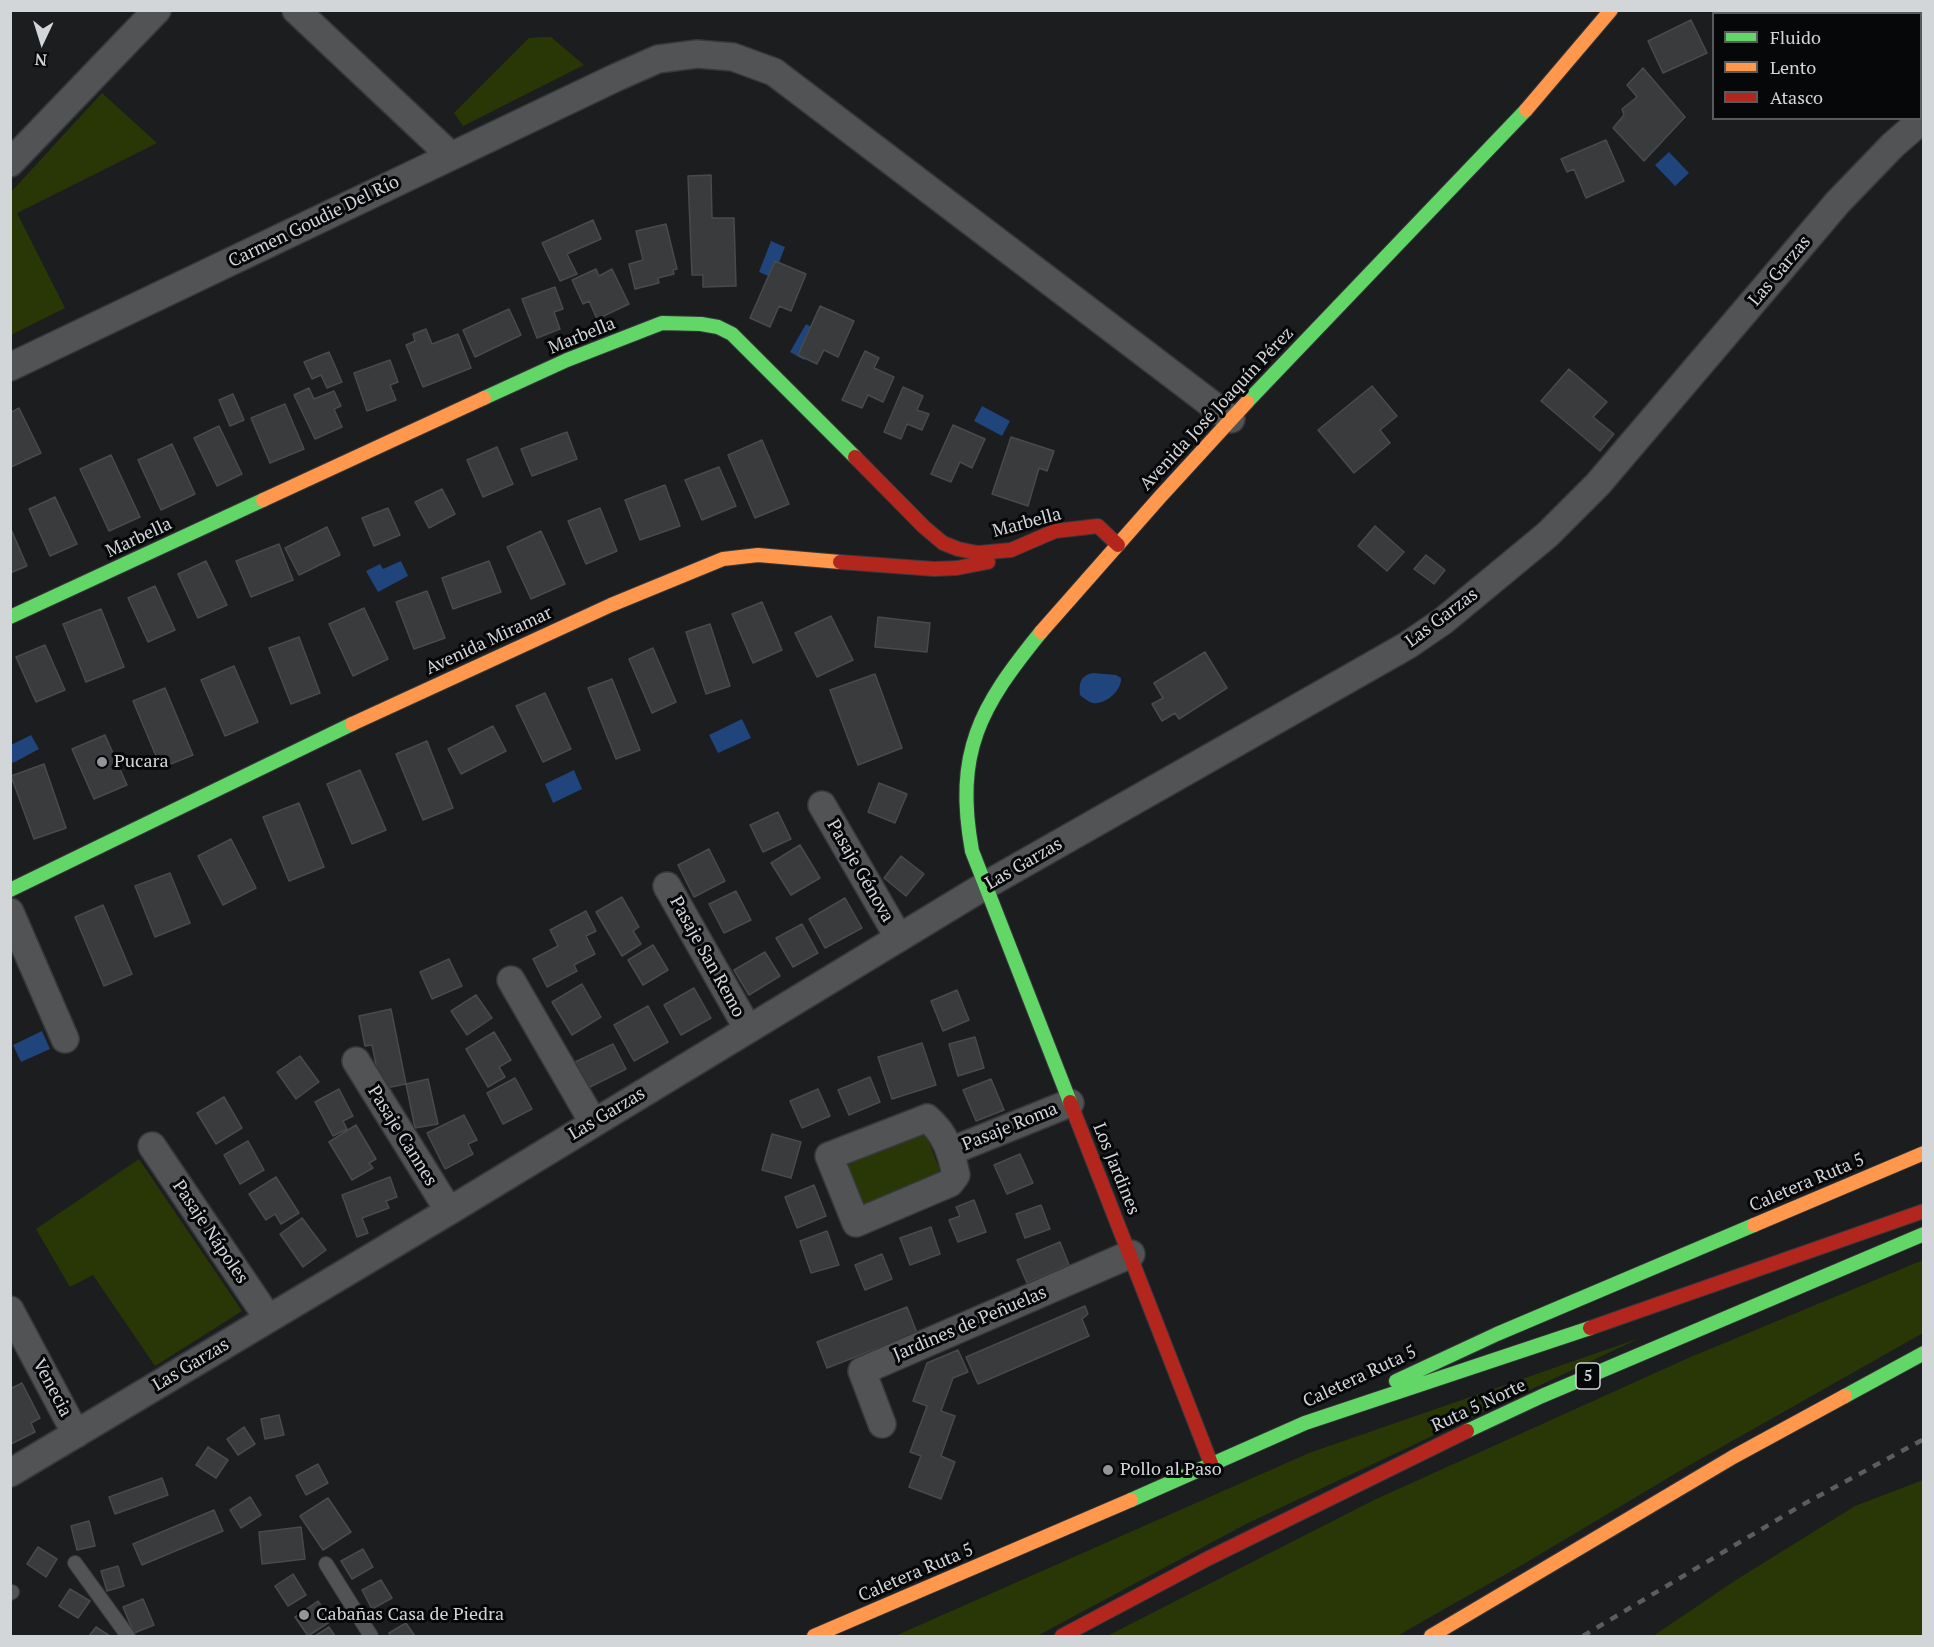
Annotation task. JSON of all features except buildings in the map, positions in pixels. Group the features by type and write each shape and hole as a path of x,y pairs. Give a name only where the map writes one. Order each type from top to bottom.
{"main road":[{"name":"Avenida José Joaquín Pérez","path":"986,885 972,851 966,815 966,778 972,744 978,727 993,696 1013,668 1039,634 1231,419 1534,101 1611,10"},
{"name":"Marbella","path":"10,617 567,360 662,324 680,322 718,327 732,334 924,527 944,543 958,549 978,553 1011,550 1055,531 1098,526 1118,545"},
{"name":"Avenida Miramar","path":"10,890 374,713 611,604 723,559 758,555 909,568 957,568 986,563 1011,550"},
{"name":"Los Jardines","path":"986,885 1212,1466"},
{"name":"Caletera Ruta 5","path":"814,1636 1212,1466 1497,1334 1923,1153"},
{"path":"1305,1423 1610,1321 1923,1211"},
{"name":"Ruta 5 Norte","path":"1062,1636 1208,1559 1472,1428 1923,1234"},
{"path":"1431,1636 1733,1457 1923,1353"}],"street":[{"path":"10,163 157,10"},
{"path":"296,10 451,156"},
{"name":"Carmen Goudie Del Río","path":"10,367 617,76 658,58 697,54 733,57 774,72 1231,419"},
{"name":"Las Garzas","path":"10,1473 449,1211 986,885 1408,645 1443,621 1539,541 1598,484 1838,202 1921,120"},
{"name":"Pasaje Génova","path":"822,805 899,938"},
{"name":"Pasaje San Remo","path":"667,885 748,1029"},
{"path":"10,912 65,1039"},
{"path":"511,980 593,1122"},
{"name":"Pasaje Cannes","path":"356,1061 449,1211"},
{"name":"Pasaje Roma","path":"951,1150 1070,1103"},
{"name":"Pasaje Roma","path":"927,1118 936,1126 951,1150 956,1175 950,1183 856,1223 829,1156 927,1118"},
{"name":"Pasaje Nápoles","path":"152,1146 268,1318"},
{"name":"Jardines de Peñuelas","path":"882,1424 862,1371 1131,1254"},
{"name":"Venecia","path":"10,1310 76,1434"}],"lane":[{"path":"75,1563 128,1636"},
{"path":"326,1564 371,1636"}],"green space":[{"path":"551,37 584,65 463,126 454,113 529,38"},
{"path":"102,93 157,143 17,213 65,308 11,335 11,192"},
{"path":"917,1132 927,1137 940,1171 936,1183 868,1210 858,1205 844,1171 850,1161"},
{"path":"139,1159 242,1311 155,1366 93,1275 70,1287 36,1229"},
{"path":"1923,1260 1923,1333 1688,1466 1397,1636 1107,1636 1374,1500 1686,1359"},
{"path":"1640,1338 1246,1524 1037,1636 895,1636 1309,1453"},
{"path":"1923,1480 1923,1636 1653,1636 1736,1580 1855,1506"}],"water":[{"path":"1669,152 1689,173 1675,186 1655,165"},
{"path":"771,241 785,247 773,278 759,272"},
{"path":"806,324 820,332 804,360 790,352"},
{"path":"982,406 1010,421 1002,436 974,421"},
{"path":"401,561 408,576 378,592 366,571 380,564 383,569"},
{"path":"1093,673 1116,675 1121,678 1116,692 1103,702 1089,702 1080,695 1081,681 1085,676"},
{"path":"742,719 751,738 718,753 709,735"},
{"path":"31,735 39,749 13,763 11,745"},
{"path":"574,770 582,789 553,803 545,784"},
{"path":"42,1031 50,1049 21,1062 13,1045"}],"railway":[{"path":"1583,1636 1802,1505 1924,1439"}],"traffic: fast":[{"path":"1247,402 1526,110"},
{"path":"484,398 567,360 662,323 701,324 718,327 732,334 855,457"},
{"path":"10,617 263,500"},
{"path":"1041,632 1002,684 977,732 970,758 967,816 972,851 1070,1102"},
{"path":"10,890 352,724"},
{"path":"1396,1381 1497,1334 1754,1225"},
{"path":"1467,1431 1542,1396 1924,1234"},
{"path":"1305,1423 1590,1328"},
{"path":"1845,1396 1924,1353"},
{"path":"1131,1500 1305,1423"}],"traffic: slow":[{"path":"1526,110 1611,10"},
{"path":"263,500 484,398"},
{"path":"1041,632 1247,402"},
{"path":"352,724 611,605 723,559 758,555 840,562"},
{"path":"1754,1225 1924,1153"},
{"path":"1431,1636 1733,1457 1845,1396"},
{"path":"814,1636 1131,1500"}],"traffic: jam":[{"path":"855,457 924,527 943,543 958,549 978,553 1011,550 1055,531 1098,526 1118,545"},
{"path":"840,562 934,569 957,568 988,562"},
{"path":"1070,1102 1212,1466"},
{"path":"1590,1328 1924,1211"},
{"path":"1062,1636 1207,1559 1467,1431"}],"place":[{"name":"Pucara","path":"102,762"},
{"name":"Pollo al Paso","path":"1108,1470"},
{"name":"Cabañas Casa de Piedra","path":"304,1615"}]}
